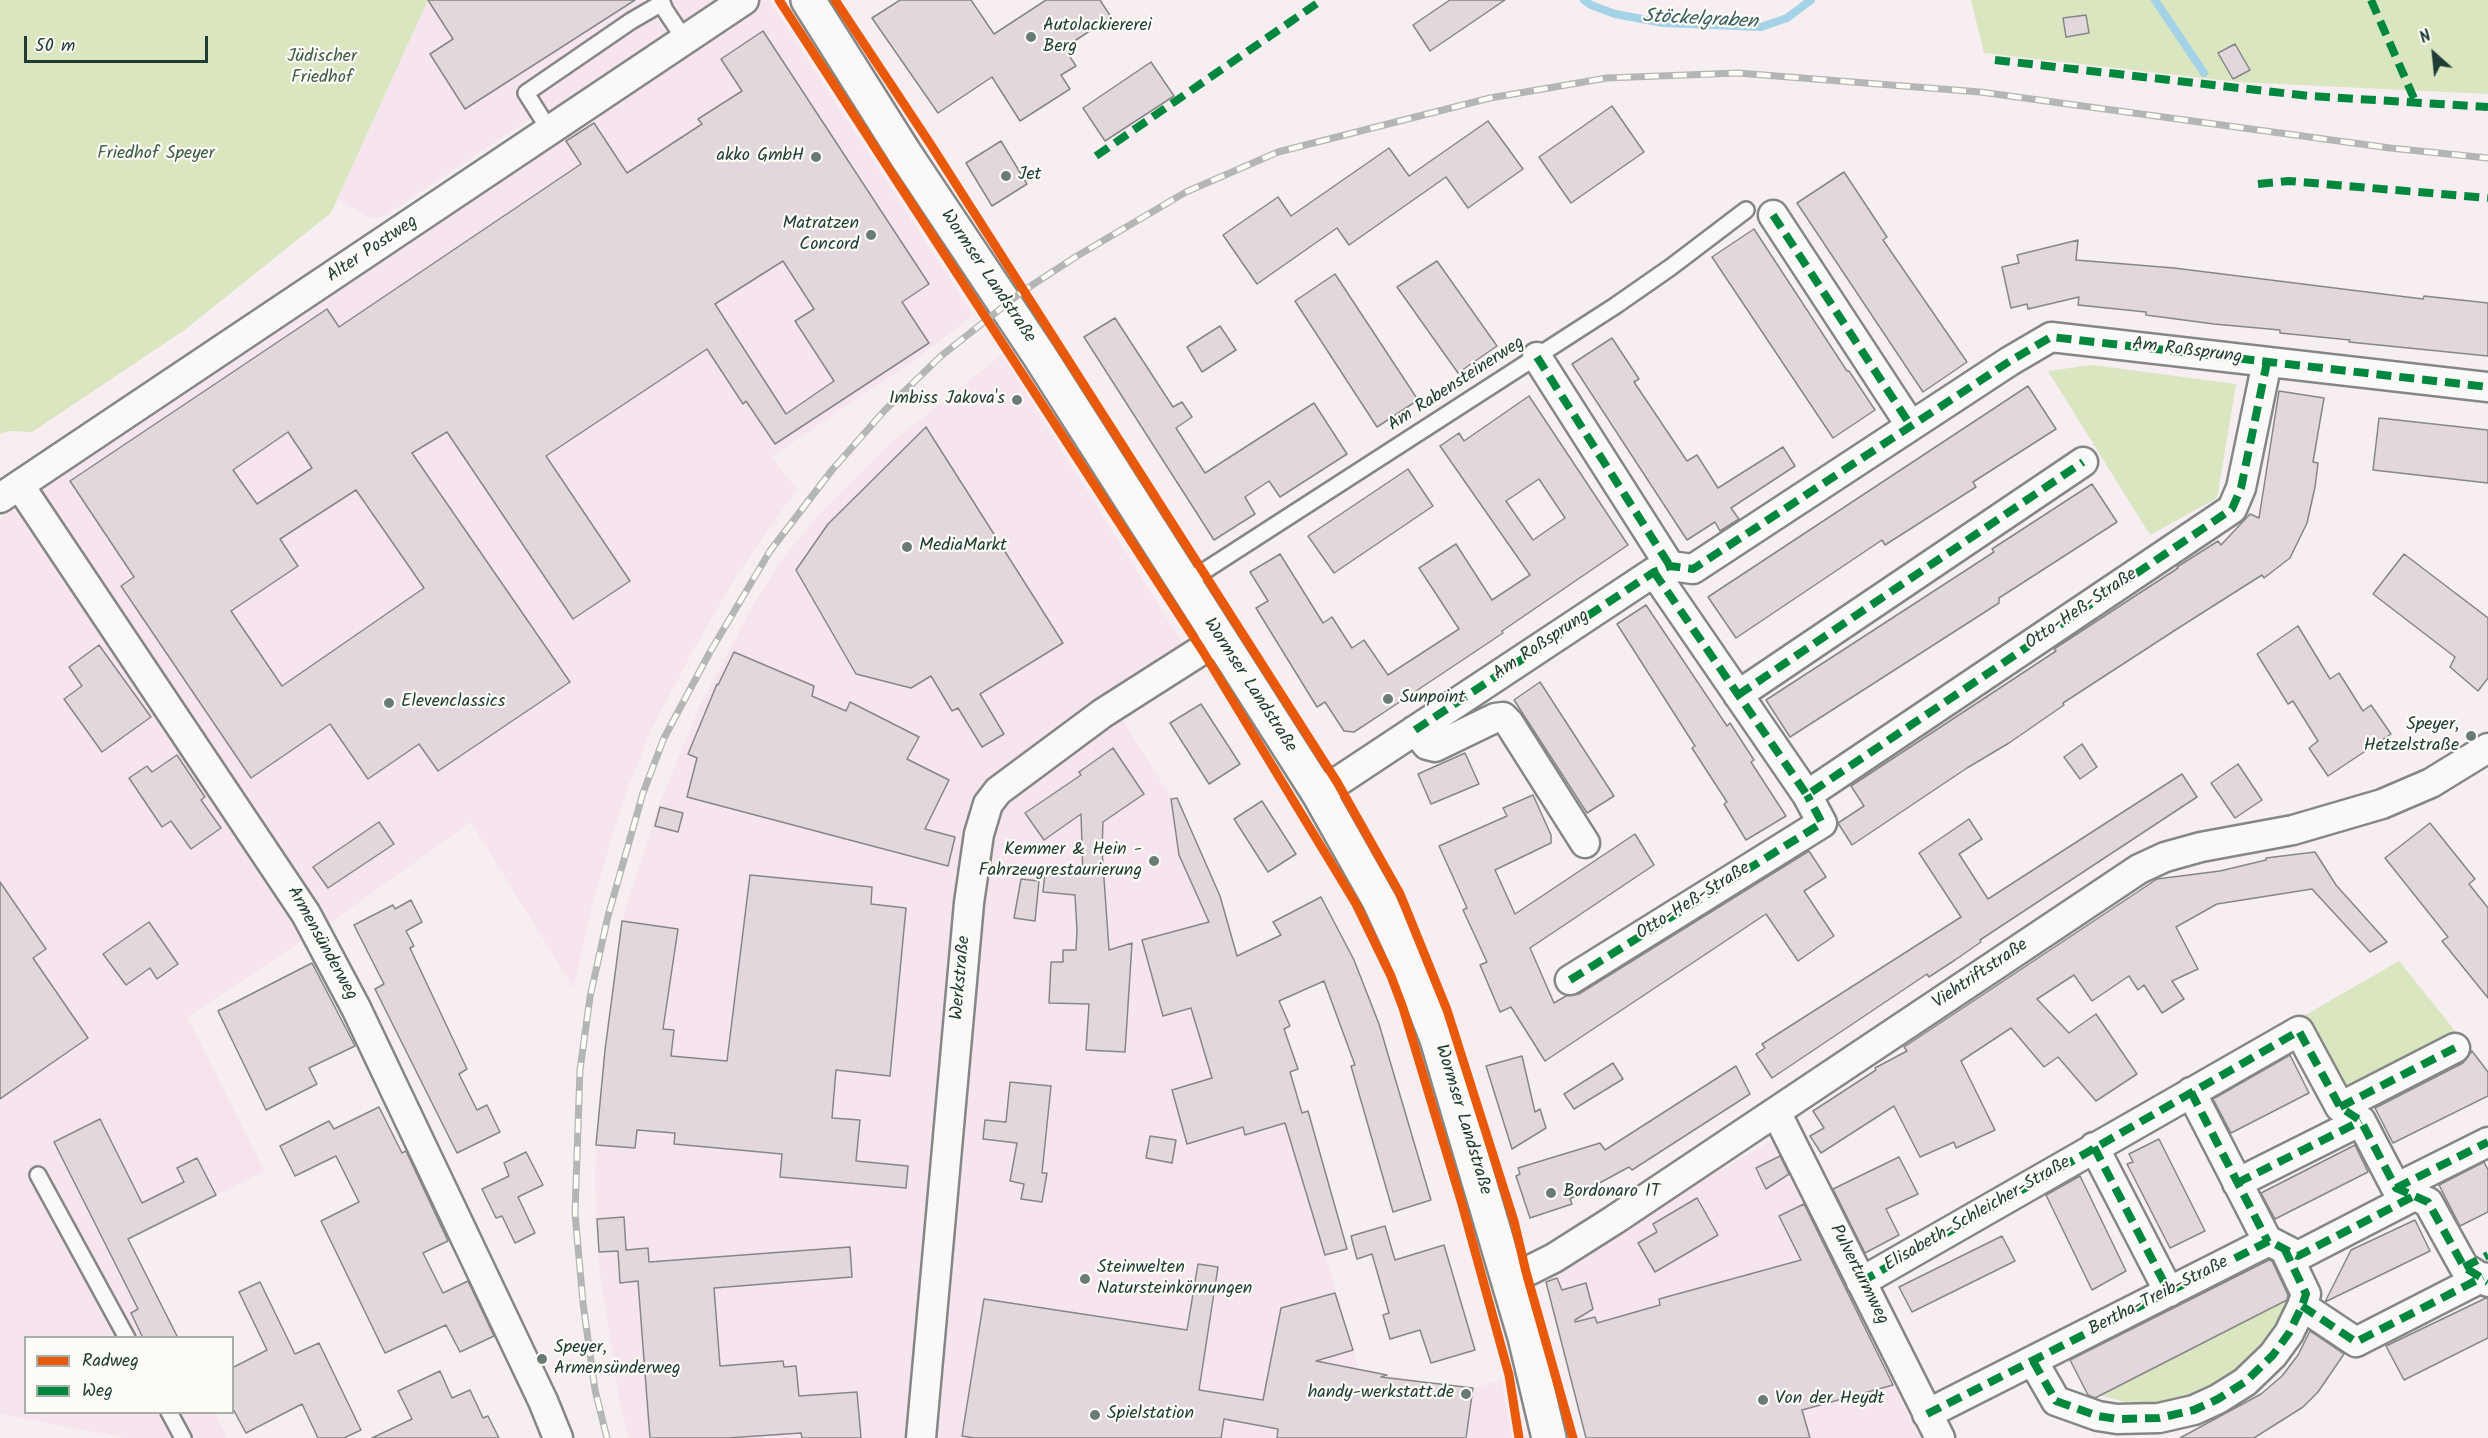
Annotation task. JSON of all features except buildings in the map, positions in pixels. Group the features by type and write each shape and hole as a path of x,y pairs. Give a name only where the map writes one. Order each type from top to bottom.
{"main road":[{"name":"Wormser Landstraße","path":"808,0 905,154 1039,355 1319,794 1380,902 1423,1000 1444,1061 1531,1356 1550,1438"}],"street":[{"name":"Alter Postweg","path":"10,492 744,0"},
{"path":"1759,213 1911,426"},
{"name":"Am Roßsprung","path":"1319,794 1662,569 1693,569 2051,337 2488,387"},
{"path":"1537,357 1662,569"},
{"name":"Otto-Heß-Straße","path":"1807,795 2232,509 2241,488 2267,362"},
{"path":"1738,695 2083,462"},
{"name":"Armensünderweg","path":"10,492 306,914 356,1008 543,1401 558,1438"},
{"name":"Otto-Heß-Straße","path":"1570,980 1822,823 1807,795 1738,695 1662,569"},
{"name":"Werkstraße","path":"921,1438 969,903 979,834 988,804 998,791 1103,713 1219,639"},
{"path":"1415,730 1427,745 1435,747 1495,718 1503,717 1585,843"},
{"name":"Viehtriftstraße","path":"1508,1277 1526,1272 1554,1258 2139,869 2166,857 2201,847 2303,828 2382,804 2431,783 2488,748"},
{"name":"Elisabeth-Schleicher-Straße","path":"1861,1282 2299,1031 2351,1114"},
{"path":"2237,1183 2455,1048"},
{"path":"2033,1361 2056,1401 2077,1410 2117,1419 2159,1418 2218,1399 2259,1370 2289,1333 2306,1294 2283,1249 2237,1183 2191,1092"},
{"name":"Pulverturmweg","path":"1776,1112 1933,1426"},
{"path":"2302,1306 2356,1342 2481,1270 2428,1202 2405,1192 2351,1114"},
{"name":"Bertha-Treib-Straße","path":"1933,1426 2033,1361 2169,1292 2283,1249 2405,1192 2488,1142"},
{"path":"2094,1147 2169,1292"}],"lane":[{"path":"550,130 526,93 631,21 661,2 685,40"},
{"name":"Am Rabensteinerweg","path":"1184,584 1537,357 1671,267 1759,213"},
{"path":"38,1175 127,1336"},
{"path":"170,1414 183,1438"}],"shaded area":[{"path":"428,0 769,0 972,316 912,362 771,457 797,489 735,578 695,647 652,729 627,789 611,840 591,909 574,989 471,822 334,920 187,1017 264,1171 129,1239 178,1336 24,1336 24,1414 215,1414 227,1438 126,1438 0,1414 0,519 50,481 552,137 533,117 384,216 370,218 338,199"},
{"path":"1002,355 1191,657 1114,706 1191,830 1219,894 1359,1370 1423,1382 1473,1388 1502,1380 1512,1438 629,1438 621,1409 599,1266 595,1183 596,1145 605,1050 622,921 659,805 698,710 749,612 781,561 822,511 893,441"},
{"path":"1773,1140 1920,1438 1586,1438 1545,1277"}],"green space":[{"name":"Friedhof Speyer","path":"0,0 428,0 331,213 186,329 32,432 8,431 0,434"},
{"path":"1971,0 2488,0 2488,94 2238,82 1984,53"},
{"path":"2092,365 2236,384 2217,498 2150,535 2048,371"},
{"path":"2399,961 2456,1032 2343,1090 2302,1017"},
{"path":"2292,1298 2270,1341 2231,1378 2196,1395 2169,1402 2125,1402 2099,1395"}],"waterway":[{"name":"Stöckelgraben","path":"1584,0 1615,14 1663,23 1761,27 1787,18 1811,0"},
{"name":"Stöckelgraben","path":"2155,0 2204,73"}],"railway":[{"path":"607,1438 595,1390 583,1303 575,1213 580,1070 590,997 608,916 643,793 664,738 710,652 770,551 832,470 885,410 941,356 1023,291 1077,256 1186,192 1278,152 1490,98 1607,78 1738,73 1980,92 2390,148 2488,158"}],"marked path":[{"path":"1096,156 1322,0"},
{"path":"2371,0 2416,103"},
{"path":"1995,60 2309,96 2488,107"},
{"path":"2258,184 2289,181 2488,198"},
{"path":"1773,215 1911,426"},
{"path":"1415,730 1654,572 1670,566 1693,569 2010,361 2051,337 2488,387"},
{"path":"1537,357 1670,566"},
{"path":"1654,572 1807,795 2232,509 2241,488 2267,362"},
{"path":"1738,695 2083,462"},
{"path":"1570,980 1822,823 1807,795"},
{"path":"1861,1282 2299,1031 2340,1107 2361,1121 2396,1188 2428,1202 2464,1267 2488,1282"},
{"path":"2340,1107 2455,1048"},
{"path":"2191,1092 2268,1242"},
{"path":"2237,1183 2361,1121"},
{"path":"2396,1188 2488,1142"},
{"path":"2094,1147 2169,1292"},
{"path":"1927,1414 2269,1241 2298,1256 2414,1196"},
{"path":"2033,1361 2056,1401 2098,1416 2117,1419 2159,1418 2194,1410 2218,1399 2245,1382 2273,1355 2289,1333 2306,1294 2285,1250"},
{"path":"2464,1267 2488,1255"},
{"path":"2302,1306 2356,1342 2483,1277"}],"cycle path":[{"path":"779,0 1202,650 1356,904 1391,976 1403,1008 1462,1204 1509,1375 1519,1438"},
{"path":"835,0 931,145 1337,782 1400,894 1447,1010 1514,1221 1526,1272 1573,1438"}],"place":[{"name":"Autolackiererei Berg","path":"1031,37"},
{"name":"akko GmbH","path":"816,157"},
{"name":"Jet","path":"1006,176"},
{"name":"Matratzen Concord","path":"871,235"},
{"name":"Imbiss Jakova's","path":"1017,400"},
{"name":"MediaMarkt","path":"907,547"},
{"name":"Sunpoint","path":"1388,699"},
{"name":"Elevenclassics","path":"389,703"},
{"name":"Speyer, Hetzelstraße","path":"2471,736"},
{"name":"Kemmer & Hein - Fahrzeugrestaurierung","path":"1154,861"},
{"name":"Bordonaro IT","path":"1551,1193"},
{"name":"Steinwelten Natursteinkörnungen","path":"1085,1279"},
{"name":"Speyer, Armensünderweg","path":"542,1359"},
{"name":"handy-werkstatt.de","path":"1466,1394"},
{"name":"Von der Heydt","path":"1763,1400"},
{"name":"Spielstation","path":"1095,1415"}],"park label":[{"name":"Jüdischer Friedhof","path":"322,68"}]}
